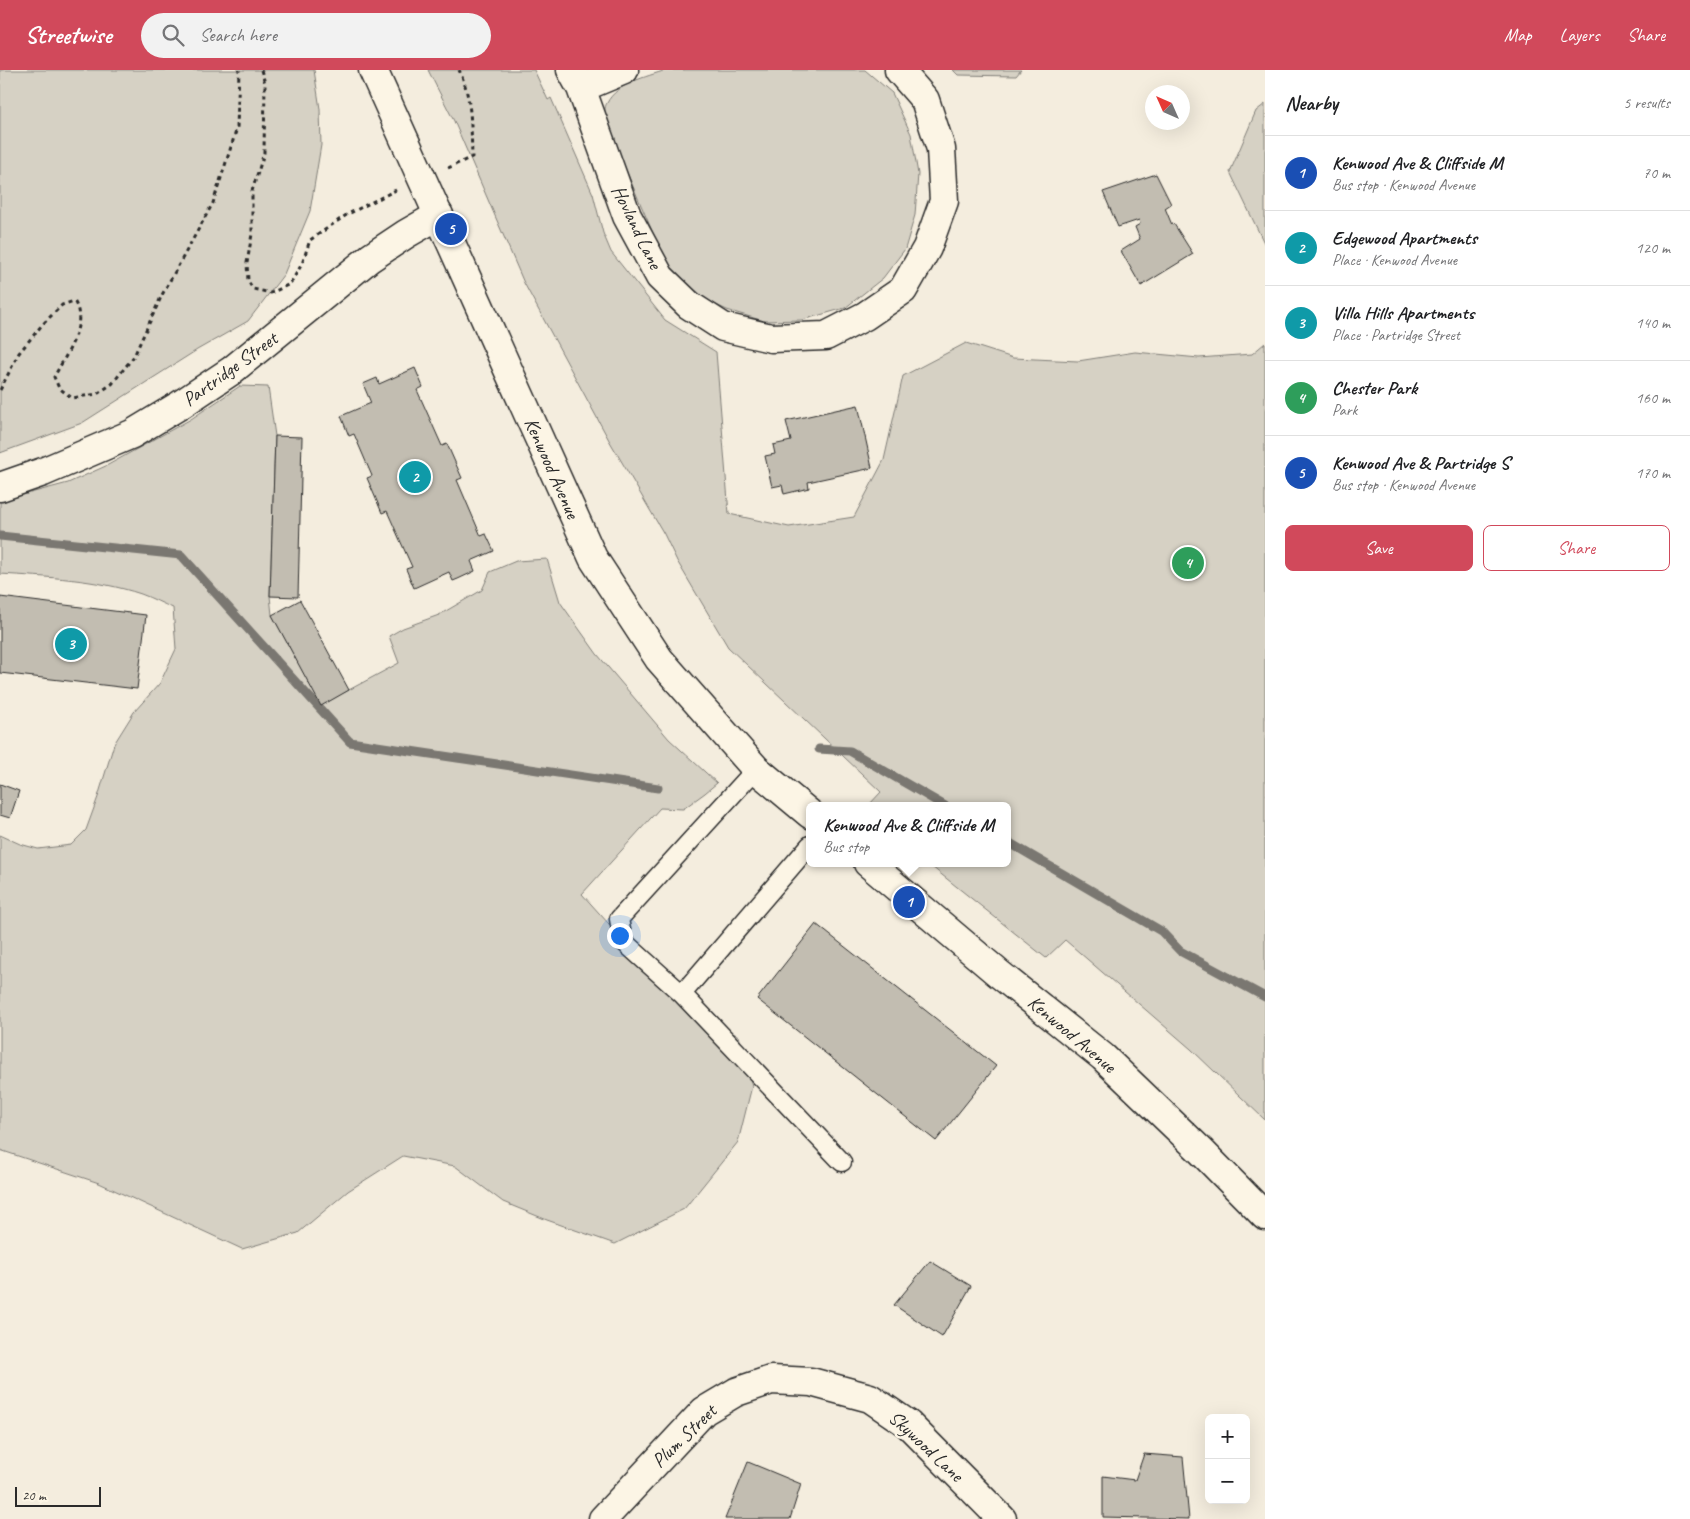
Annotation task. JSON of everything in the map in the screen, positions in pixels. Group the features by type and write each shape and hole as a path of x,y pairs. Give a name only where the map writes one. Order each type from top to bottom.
{"street":[{"name":"Kenwood Avenue","path":"373,70 592,558 659,659 756,769 806,811"},
{"name":"Hovland Lane","path":"624,70 576,79 627,216 660,277 689,305 723,327 771,338 826,336 865,316 903,290 927,248 944,201 941,149 925,100 900,70"},
{"name":"Partridge Street","path":"0,487 43,472 132,434 180,405 231,371 370,258 439,215"},
{"name":"Kenwood Avenue","path":"873,867 998,973 1103,1057 1200,1150 1265,1216"},
{"name":"Plum Street","path":"603,1519 704,1410 736,1392 770,1380 811,1382"},
{"name":"Skywood Lane","path":"811,1382 870,1398 908,1424 1002,1519"}],"lane":[{"path":"756,769 619,919 623,941 682,994 842,1162"},
{"path":"682,994 806,850"}],"path":[{"path":"0,390 19,353 42,325 62,305 74,301 78,308 78,326 54,377 59,388 72,398 98,394 112,384 134,356 162,295 213,203 237,128 239,70"},
{"path":"261,70 265,83 264,153 252,191 252,234 248,263 248,282 253,289 271,293 290,284 302,264 310,240 324,229 348,214 391,192 423,181 472,156 470,114 459,70"}],"shaded area":[{"path":"0,70 314,70 320,109 321,145 310,211 284,274 248,321 197,350 82,423 0,453"},
{"path":"428,70 534,70 548,100 551,98 593,194 603,233 611,252 665,320 716,352 729,514 789,527 854,517 884,460 903,376 966,343 1013,358 1078,361 1135,352 1199,358 1252,354 1265,343 1265,1120 1191,1049 1065,940 1046,958 932,867 1011,867 1011,802 872,802 881,792 728,647 609,440 524,283 454,121"},
{"path":"666,70 865,70 892,93 911,134 918,174 915,215 905,249 883,278 845,308 802,320 764,321 727,310 710,302 676,275 662,254 604,119 606,105 618,90 641,78"},
{"path":"953,70 1021,70 1016,76 958,75"},
{"path":"1265,104 1265,245 1230,172 1256,111"},
{"path":"240,386 268,387 275,436 270,596 272,615 321,705 399,663 389,636 403,628 439,615 482,590 490,572 516,561 547,559 560,602 597,654 669,739 717,783 683,809 660,808 582,894 688,1012 739,1036 752,1086 738,1142 684,1209 615,1244 503,1202 455,1166 403,1156 348,1191 298,1233 242,1249 99,1183 0,1150 0,835 20,844 38,849 71,845 86,830 114,744 134,712 160,683 176,649 173,608 149,597 124,589 89,582 0,574 0,501 68,483 108,465 191,419"}],"building":[{"path":"1156,174 1171,204 1165,208 1172,225 1174,224 1193,254 1141,286 1121,251 1140,239 1135,227 1140,224 1139,220 1118,227 1103,192"},
{"path":"415,368 423,387 417,390 442,446 447,444 462,478 457,480 481,536 486,534 494,551 471,561 475,571 458,579 453,581 449,572 414,588 406,569 412,567 387,511 382,513 367,478 372,476 354,434 349,436 341,416 371,403 363,384 377,378 379,384"},
{"path":"858,405 872,468 808,482 809,488 784,494 782,485 772,487 765,456 775,454 773,445 791,441 786,421"},
{"path":"275,436 302,437 298,597 270,596"},
{"path":"0,597 146,615 137,689 0,673"},
{"path":"300,600 349,690 321,706 272,615"},
{"path":"0,784 19,791 10,818 0,815"},
{"path":"816,924 996,1066 936,1141 757,999"},
{"path":"930,1261 971,1286 942,1337 894,1305"},
{"path":"1144,1454 1183,1457 1189,1519 1103,1517 1103,1476 1135,1480"},
{"path":"748,1462 801,1484 790,1519 725,1519"}],"waterway":[{"path":"0,536 181,555 350,742 658,788"},
{"path":"819,749 850,751 938,802"},
{"path":"1011,844 1161,931 1180,951 1265,997"}],"place":[{"name":"Kenwood Ave & Partridge S","path":"451,229"},
{"name":"Edgewood Apartments","path":"415,477"},
{"name":"Chester Park","path":"1188,563"},
{"name":"Villa Hills Apartments","path":"71,644"},
{"name":"Kenwood Ave & Cliffside M","path":"909,902"}]}
